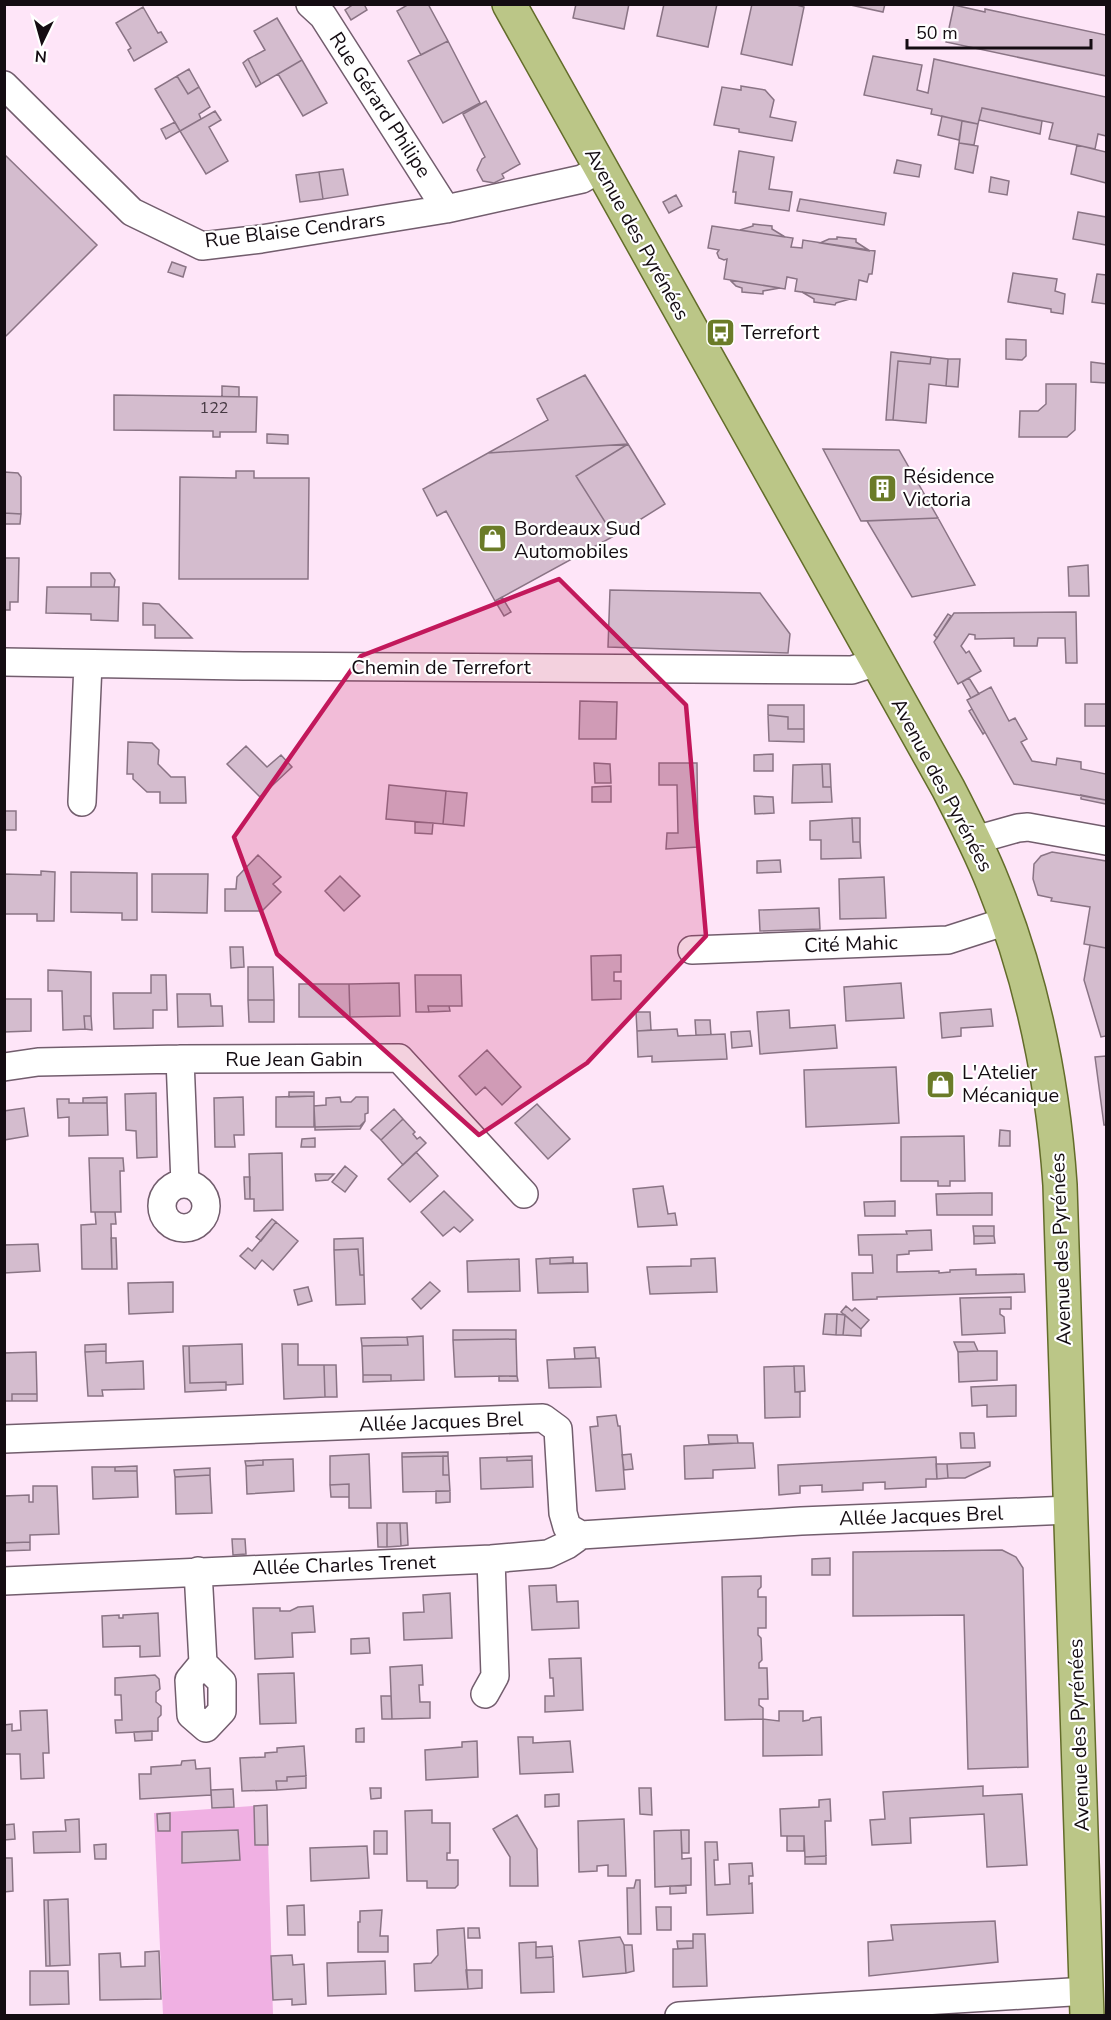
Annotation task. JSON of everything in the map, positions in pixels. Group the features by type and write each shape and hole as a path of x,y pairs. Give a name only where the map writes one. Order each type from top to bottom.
{"main road":[{"name":"Avenue des Pyrénées","path":"509,4 948,788 975,840 994,885 1022,964 1040,1038 1057,1139 1087,2003"}],"street":[{"name":"Rue Gérard Philipe","path":"310,4 323,16 446,209"},
{"name":"Rue Blaise Cendrars","path":"4,85 132,212 202,246 261,239 446,209 582,179 601,168"},
{"name":"Chemin de Terrefort","path":"4,663 852,670 877,662"},
{"path":"82,802 88,664"},
{"path":"975,840 1028,827 1107,841"},
{"name":"Cité Mahic","path":"692,950 948,940 1007,921"},
{"name":"Rue Jean Gabin","path":"4,1067 38,1062 399,1058 524,1194"},
{"path":"180,1059 185,1184"},
{"name":"Allée Jacques Brel","path":"4,1438 543,1418 558,1429 563,1513 567,1527 581,1535 801,1521 1071,1510"},
{"name":"Allée Charles Trenet","path":"4,1581 491,1559 548,1554 581,1535"},
{"path":"485,1694 495,1676 491,1559"},
{"path":"198,1571 203,1663"},
{"path":"679,2016 1087,2003"}],"highlighted area":[{"path":"559,579 686,705 706,936 587,1063 479,1135 277,954 234,837 361,656"}],"shaded area":[{"path":"267,1805 273,2015 163,2015 154,1813"}],"building":[{"path":"354,4 364,4 367,10 351,20 345,10"},
{"path":"409,4 428,4 448,41 421,55 397,11"},
{"path":"576,4 629,4 624,29 573,18"},
{"path":"664,4 717,4 708,47 657,36"},
{"path":"752,4 793,4 804,7 792,65 741,54"},
{"path":"846,4 885,4 883,12"},
{"path":"954,5 985,12 985,9 1106,35 1106,76 946,42"},
{"path":"143,7 158,33 161,32 167,42 134,61 128,50 131,48 116,23"},
{"path":"277,18 302,60 261,84 248,59 265,50 254,31"},
{"path":"448,41 480,103 443,123 408,61"},
{"path":"873,56 922,65 917,90 928,93 934,59 1106,97 1106,136 1098,134 1095,149 1049,139 1053,123 982,108 978,124 931,114 932,109 864,95"},
{"path":"248,59 261,84 256,87 243,63"},
{"path":"302,60 327,103 303,116 278,74"},
{"path":"189,69 199,87 188,94 177,76"},
{"path":"177,76 188,94 199,87 210,107 199,114 201,119 180,131 155,89"},
{"path":"741,86 765,90 774,100 770,117 796,122 792,141 739,132 739,129 714,125 722,87 741,90"},
{"path":"486,101 520,164 502,174 504,178 494,183 483,181 477,170 485,157 463,114"},
{"path":"982,108 1042,121 1040,134 979,120"},
{"path":"215,111 221,120 209,127 228,161 206,174 180,131"},
{"path":"942,116 962,121 959,140 938,135"},
{"path":"962,121 978,124 974,145 959,143"},
{"path":"175,122 180,131 166,139 161,129"},
{"path":"959,143 978,146 973,173 955,169"},
{"path":"1077,145 1106,152 1106,183 1071,174"},
{"path":"739,151 774,157 769,189 792,192 789,211 735,203 736,192 733,192"},
{"path":"4,154 97,245 4,338"},
{"path":"897,160 921,165 919,177 894,173"},
{"path":"343,169 348,195 323,199 319,172"},
{"path":"319,172 323,199 300,202 296,175"},
{"path":"991,177 1009,181 1007,195 989,192"},
{"path":"676,195 682,206 669,213 663,202"},
{"path":"800,199 886,213 884,225 797,211"},
{"path":"1078,212 1106,217 1106,245 1073,239"},
{"path":"753,224 772,226 772,229 785,237 740,230 753,226"},
{"path":"712,226 793,238 791,247 802,248 803,240 875,251 872,274 869,274 867,282 859,280 856,300 795,291 797,279 787,277 785,289 724,279 727,259 719,258 717,253 719,250 708,248"},
{"path":"837,237 856,239 856,242 870,251 820,243 829,239 837,239"},
{"path":"172,262 186,267 183,277 168,272"},
{"path":"1013,273 1057,279 1055,291 1065,294 1063,314 1051,312 1051,309 1008,302"},
{"path":"1097,274 1106,275 1106,304 1092,302"},
{"path":"730,280 780,288 763,291 763,294 742,292 742,288"},
{"path":"802,292 850,299 835,305 814,302 814,299"},
{"path":"1006,339 1026,340 1026,356 1022,360 1006,359"},
{"path":"891,352 931,357 930,364 898,361 893,420 886,420"},
{"path":"931,357 948,359 946,386 929,384 926,423 893,420 898,361 930,364"},
{"path":"948,359 960,359 958,387 946,386"},
{"path":"1091,362 1106,364 1106,383 1091,382"},
{"path":"585,375 628,444 488,453 548,420 537,399"},
{"path":"1046,384 1076,384 1075,430 1067,437 1019,437 1020,411 1038,411 1046,404"},
{"path":"222,386 239,387 239,397 222,397"},
{"path":"114,395 257,397 256,432 220,432 220,437 213,437 213,431 114,430"},
{"path":"267,434 288,435 288,444 267,443"},
{"path":"628,444 576,476 614,536 495,601 446,511 437,516 423,489 488,453"},
{"path":"628,444 665,504 614,536 576,476"},
{"name":"Résidence Victoria","path":"823,449 899,450 938,518 861,521"},
{"path":"236,471 254,471 254,478 309,478 308,579 179,579 180,477 236,478"},
{"path":"4,472 18,473 21,477 21,514 4,513"},
{"path":"4,513 21,514 20,524 4,524"},
{"path":"938,518 975,585 912,597 867,521"},
{"path":"4,558 19,558 18,602 10,602 10,610 4,610"},
{"path":"1088,565 1089,596 1069,596 1068,567"},
{"path":"91,573 110,573 115,580 114,587 91,587"},
{"path":"47,587 119,587 118,621 91,620 91,614 46,613"},
{"path":"610,590 760,593 790,634 788,653 608,647"},
{"path":"502,597 511,612 504,616 495,601"},
{"path":"143,603 159,604 192,638 155,638 155,625 143,625"},
{"path":"1076,612 1077,663 1066,663 1065,638 1038,638 1037,646 1014,646 1014,638 975,639 975,635 969,634 961,646 966,653 969,651 981,671 958,684 934,642 954,613"},
{"path":"948,614 951,616 937,638 934,635"},
{"path":"969,678 979,694 971,698 962,682"},
{"path":"991,687 1009,721 1015,718 1027,739 1021,742 1032,761 1056,765 1057,758 1081,762 1081,769 1106,774 1106,800 1014,784 967,700"},
{"path":"580,701 617,702 616,739 579,739"},
{"path":"1085,704 1106,704 1106,726 1085,726"},
{"path":"768,705 804,705 804,729 788,729 788,717 768,715"},
{"path":"972,709 985,732 983,734 969,711"},
{"path":"768,715 788,717 788,729 804,729 804,742 769,741"},
{"path":"128,742 152,743 159,750 158,764 171,777 185,777 186,803 160,803 160,792 147,792 133,779 133,774 127,774"},
{"path":"246,746 267,767 281,755 292,767 260,797 227,764"},
{"path":"773,754 773,771 754,771 754,755"},
{"path":"594,763 610,764 611,783 595,783"},
{"path":"659,763 697,763 698,847 666,849 667,833 678,833 677,785 659,785"},
{"path":"822,764 830,764 831,787 823,787"},
{"path":"822,764 823,787 831,787 832,802 792,803 793,765"},
{"path":"389,785 446,791 443,824 386,819"},
{"path":"611,786 611,802 592,802 592,787"},
{"path":"446,791 467,793 464,826 443,824"},
{"path":"1081,795 1106,800 1106,804 1081,799"},
{"path":"754,796 773,797 774,813 755,814"},
{"path":"4,811 16,811 16,830 4,830"},
{"path":"852,818 860,818 860,842 853,842"},
{"path":"852,818 853,842 860,842 861,858 821,859 821,840 810,840 810,821"},
{"path":"415,822 433,823 432,834 415,833"},
{"path":"1052,852 1106,861 1106,948 1084,944 1090,907 1051,901 1052,898 1038,895 1033,879 1034,864 1041,856"},
{"path":"258,855 281,877 273,884 281,892 262,911 225,911 225,889 236,889 237,877"},
{"path":"780,860 781,872 757,873 757,861"},
{"path":"41,871 55,872 54,921 37,921 37,914 4,914 4,874 41,875"},
{"path":"71,872 137,873 137,920 122,920 122,913 71,912"},
{"path":"152,874 208,874 207,913 152,912"},
{"path":"340,876 360,896 344,911 325,891"},
{"path":"884,877 886,918 840,919 839,879"},
{"path":"819,908 820,929 760,931 759,910"},
{"path":"1090,945 1106,948 1106,1036 1101,1037 1084,980"},
{"path":"230,947 243,947 244,967 231,968"},
{"path":"621,955 621,972 614,972 614,981 621,981 621,999 592,1000 591,956"},
{"path":"248,967 273,967 274,1000 248,1000"},
{"path":"48,970 91,972 91,1016 84,1016 85,1029 63,1030 62,991 48,991"},
{"path":"151,975 166,975 167,1010 153,1010 153,1028 114,1029 113,993 151,993"},
{"path":"415,975 461,975 462,1006 428,1006 429,1012 416,1012"},
{"path":"399,983 400,1016 350,1017 349,984"},
{"path":"901,983 904,1018 846,1021 844,987"},
{"path":"299,984 349,984 350,1017 299,1017"},
{"path":"177,994 210,994 211,1006 222,1006 223,1026 178,1027"},
{"path":"4,999 31,999 31,1031 4,1032"},
{"path":"248,1000 274,1000 274,1022 249,1022"},
{"path":"428,1006 449,1006 450,1011 429,1012"},
{"path":"991,1009 993,1026 961,1028 961,1036 942,1038 940,1013"},
{"path":"789,1010 790,1028 835,1025 837,1048 760,1054 757,1012"},
{"path":"636,1012 650,1012 651,1030 637,1031"},
{"path":"84,1016 91,1016 92,1030 85,1029"},
{"path":"695,1020 710,1020 711,1035 696,1035"},
{"path":"677,1029 678,1036 725,1034 727,1059 652,1062 652,1056 638,1057 637,1031"},
{"path":"750,1031 752,1046 732,1048 731,1032"},
{"path":"487,1050 521,1087 502,1105 485,1087 476,1095 459,1076"},
{"path":"1106,1056 1106,1125 1104,1125 1095,1057"},
{"path":"896,1067 899,1123 806,1127 804,1070"},
{"path":"289,1092 314,1092 314,1096 289,1097"},
{"path":"156,1093 157,1157 137,1158 136,1131 126,1130 125,1094"},
{"path":"314,1096 314,1127 276,1127 276,1097"},
{"path":"107,1097 107,1103 83,1103 83,1098"},
{"path":"243,1097 244,1135 234,1135 235,1147 215,1147 214,1098"},
{"path":"340,1097 341,1102 351,1102 356,1097 368,1097 368,1113 365,1114 365,1121 360,1126 315,1127 314,1106 326,1105 326,1098"},
{"path":"57,1099 69,1099 69,1103 107,1103 108,1135 69,1136 69,1117 58,1118"},
{"path":"537,1104 570,1139 548,1159 515,1123"},
{"path":"24,1108 28,1136 4,1140 4,1111"},
{"path":"394,1109 403,1119 381,1140 371,1130"},
{"path":"403,1119 415,1132 413,1134 417,1139 420,1137 426,1143 403,1165 381,1140"},
{"path":"365,1121 360,1129 315,1130 315,1127 360,1126"},
{"path":"1000,1130 1010,1131 1010,1146 999,1146"},
{"path":"964,1136 965,1181 950,1181 950,1186 938,1186 938,1181 901,1181 901,1137"},
{"path":"315,1138 315,1147 301,1147 302,1139"},
{"path":"416,1152 438,1176 410,1202 388,1179"},
{"path":"282,1153 283,1210 254,1211 254,1199 250,1199 249,1154"},
{"path":"89,1158 123,1158 124,1171 120,1171 121,1212 91,1212"},
{"path":"345,1166 357,1176 345,1192 332,1182"},
{"path":"315,1174 334,1174 328,1180 316,1181"},
{"path":"244,1177 250,1177 250,1199 245,1199"},
{"path":"663,1186 668,1214 675,1213 677,1225 638,1227 633,1189"},
{"path":"444,1191 473,1220 460,1232 454,1227 443,1236 421,1212"},
{"path":"992,1193 992,1215 937,1215 936,1194"},
{"path":"895,1201 895,1216 865,1216 864,1202"},
{"path":"95,1212 115,1212 116,1224 111,1224 112,1269 82,1269 81,1225 96,1224"},
{"path":"272,1219 276,1222 261,1241 256,1237"},
{"path":"276,1222 298,1241 273,1270 262,1260 255,1269 240,1256 248,1248 252,1251"},
{"path":"973,1226 994,1226 994,1236 974,1236"},
{"path":"931,1230 932,1250 909,1251 909,1254 897,1255 897,1272 939,1271 939,1273 950,1272 950,1270 976,1269 976,1275 1024,1274 1025,1292 877,1297 877,1299 853,1300 852,1273 873,1273 872,1255 859,1255 858,1235 907,1234 906,1231"},
{"path":"974,1236 994,1236 995,1243 974,1244"},
{"path":"111,1238 116,1238 117,1269 112,1269"},
{"path":"363,1238 364,1275 360,1275 358,1249 334,1250 334,1239"},
{"path":"38,1244 40,1271 4,1273 4,1245"},
{"path":"358,1249 360,1275 364,1275 365,1304 336,1305 334,1250"},
{"path":"573,1257 573,1263 550,1264 550,1258"},
{"path":"550,1258 550,1264 587,1263 588,1292 538,1293 536,1259"},
{"path":"715,1258 717,1292 650,1294 647,1267 691,1266 691,1259"},
{"path":"519,1259 520,1291 468,1292 467,1261"},
{"path":"173,1282 173,1312 129,1314 128,1283"},
{"path":"430,1282 440,1291 421,1309 412,1299"},
{"path":"308,1287 312,1301 298,1305 294,1290"},
{"path":"1011,1297 1011,1309 1000,1309 1000,1314 1004,1317 1005,1333 962,1335 960,1298"},
{"path":"846,1306 852,1311 855,1308 869,1320 861,1329 841,1312"},
{"path":"825,1314 837,1314 836,1335 823,1334"},
{"path":"837,1314 845,1315 843,1335 836,1335"},
{"path":"845,1315 861,1329 861,1336 843,1335"},
{"path":"453,1330 516,1330 516,1339 453,1340"},
{"path":"423,1336 424,1380 391,1381 391,1375 363,1375 362,1346 408,1345 407,1337"},
{"path":"407,1337 408,1345 362,1346 361,1338"},
{"path":"516,1339 517,1376 455,1377 453,1340"},
{"path":"954,1342 974,1342 978,1351 958,1352"},
{"path":"106,1344 106,1351 85,1352 85,1345"},
{"path":"242,1344 243,1384 190,1383 189,1346"},
{"path":"282,1344 298,1344 298,1365 324,1365 325,1397 284,1399"},
{"path":"183,1346 189,1346 190,1383 226,1382 226,1390 185,1392"},
{"path":"595,1347 596,1358 575,1359 574,1348"},
{"path":"106,1351 106,1363 143,1361 144,1389 102,1390 103,1396 88,1396 85,1352"},
{"path":"997,1351 997,1380 959,1382 958,1352"},
{"path":"36,1352 37,1394 12,1394 12,1401 4,1401 4,1353"},
{"path":"599,1358 601,1387 549,1388 547,1360"},
{"path":"324,1365 336,1365 337,1397 325,1397"},
{"path":"794,1366 804,1366 805,1391 795,1392"},
{"path":"794,1366 795,1392 800,1392 800,1417 765,1418 764,1367"},
{"path":"363,1375 391,1375 391,1381 363,1382"},
{"path":"499,1376 517,1376 518,1381 499,1381"},
{"path":"1016,1385 1016,1416 987,1417 987,1405 972,1406 971,1387"},
{"path":"12,1394 37,1394 37,1401 12,1401"},
{"path":"616,1415 618,1426 620,1426 625,1489 596,1491 590,1427 598,1426 597,1417"},
{"path":"960,1433 974,1433 975,1448 961,1448"},
{"path":"708,1435 737,1435 738,1443 709,1444"},
{"path":"753,1443 755,1468 713,1470 713,1478 685,1479 684,1446"},
{"path":"448,1452 448,1456 402,1457 402,1453"},
{"path":"369,1454 371,1508 349,1508 349,1484 330,1485 330,1456"},
{"path":"631,1454 633,1469 624,1470 622,1455"},
{"path":"443,1456 448,1456 449,1475 443,1475"},
{"path":"443,1456 443,1475 449,1475 450,1491 403,1492 402,1457"},
{"path":"532,1456 532,1460 507,1461 507,1457"},
{"path":"507,1457 507,1461 532,1460 533,1487 481,1489 480,1458"},
{"path":"936,1457 937,1479 926,1479 926,1487 885,1489 885,1482 863,1483 863,1490 822,1492 822,1485 800,1486 800,1493 779,1495 778,1465"},
{"path":"293,1459 294,1491 247,1494 246,1466 263,1465 263,1460"},
{"path":"263,1460 263,1465 246,1466 245,1461"},
{"path":"990,1462 990,1466 965,1478 948,1478 947,1464"},
{"path":"936,1464 947,1464 948,1478 937,1479"},
{"path":"137,1466 137,1471 115,1471 115,1467"},
{"path":"92,1467 115,1467 115,1471 137,1471 138,1497 93,1499"},
{"path":"210,1468 210,1475 175,1477 174,1470"},
{"path":"210,1475 212,1513 176,1514 175,1477"},
{"path":"349,1484 349,1497 331,1497 330,1485"},
{"path":"33,1486 57,1486 59,1534 30,1535 30,1542 4,1543 4,1496 29,1495 29,1502 33,1502"},
{"path":"436,1491 450,1491 450,1502 436,1503"},
{"path":"377,1523 387,1523 387,1547 378,1547"},
{"path":"387,1523 400,1523 401,1546 387,1547"},
{"path":"400,1523 407,1523 408,1545 401,1546"},
{"path":"232,1539 245,1539 246,1554 233,1555"},
{"path":"30,1542 30,1550 4,1551 4,1543"},
{"path":"1002,1550 1016,1557 1023,1568 1028,1767 968,1769 964,1615 853,1616 853,1552"},
{"path":"830,1558 830,1575 812,1575 812,1559"},
{"path":"761,1576 758,1597 766,1597 766,1628 758,1628 762,1660 759,1668 767,1668 768,1699 759,1699 759,1705 763,1708 763,1719 725,1720 722,1577"},
{"path":"556,1585 557,1602 578,1601 579,1628 532,1630 529,1586"},
{"path":"450,1593 452,1638 404,1640 403,1613 424,1612 423,1595"},
{"path":"313,1606 315,1632 292,1633 293,1657 255,1659 253,1608 280,1608 280,1611 290,1611 298,1607"},
{"path":"158,1613 160,1656 140,1657 140,1646 103,1647 102,1616 119,1615 119,1618 123,1618 123,1615"},
{"path":"369,1638 370,1653 351,1654 351,1639"},
{"path":"581,1658 583,1710 545,1712 545,1696 554,1696 549,1659"},
{"path":"422,1665 423,1685 419,1685 420,1702 430,1702 430,1718 392,1719 390,1667"},
{"path":"294,1673 296,1723 260,1724 258,1674"},
{"path":"155,1675 159,1679 160,1689 156,1692 156,1702 161,1706 158,1731 116,1733 115,1720 122,1720 121,1695 115,1695 115,1678"},
{"path":"381,1696 391,1696 392,1719 382,1719"},
{"path":"47,1710 49,1753 43,1753 44,1778 21,1779 20,1754 4,1754 4,1725 12,1724 12,1731 21,1730 20,1711"},
{"path":"779,1711 803,1711 803,1721 821,1717 822,1755 763,1756 763,1719 779,1721"},
{"path":"364,1728 364,1742 356,1742 356,1729"},
{"path":"152,1731 152,1740 135,1741 134,1732"},
{"path":"518,1737 533,1737 533,1743 570,1741 573,1772 520,1774"},
{"path":"477,1741 478,1777 426,1780 425,1750 462,1747 462,1742"},
{"path":"304,1746 306,1776 287,1777 287,1781 276,1781 277,1790 242,1791 240,1758 265,1757 265,1753 277,1752 277,1748"},
{"path":"195,1760 196,1769 210,1768 211,1795 140,1799 139,1774 151,1774 151,1767 181,1765 182,1761"},
{"path":"306,1776 306,1788 277,1790 276,1781 287,1781 287,1777"},
{"path":"983,1786 983,1796 1022,1794 1027,1865 987,1867 984,1814 910,1818 911,1843 872,1845 870,1820 885,1819 883,1792"},
{"path":"370,1788 381,1788 381,1798 371,1799"},
{"path":"639,1788 651,1788 652,1815 640,1814"},
{"path":"233,1789 234,1807 212,1808 211,1790"},
{"path":"559,1794 559,1806 545,1807 545,1795"},
{"path":"830,1799 831,1821 825,1821 826,1856 805,1857 804,1836 781,1836 780,1809 819,1807 819,1800"},
{"path":"267,1805 268,1845 255,1845 254,1806"},
{"path":"432,1810 432,1823 450,1823 450,1853 447,1853 447,1860 458,1860 458,1885 455,1888 427,1888 427,1881 407,1881 405,1811"},
{"path":"170,1813 170,1831 158,1831 157,1814"},
{"path":"517,1815 537,1849 538,1886 510,1886 510,1857 493,1829"},
{"path":"79,1819 80,1852 34,1853 33,1832 66,1831 65,1820"},
{"path":"624,1819 626,1876 608,1876 608,1865 597,1866 597,1871 579,1872 578,1821"},
{"path":"14,1824 15,1839 4,1840 4,1825"},
{"path":"238,1830 240,1860 182,1863 182,1832"},
{"path":"681,1830 689,1830 689,1853 682,1853"},
{"path":"681,1830 682,1859 691,1858 691,1885 655,1887 654,1831"},
{"path":"374,1831 387,1831 387,1854 374,1854"},
{"path":"787,1836 804,1836 804,1851 787,1851"},
{"path":"705,1842 717,1842 718,1860 714,1860 715,1885 730,1884 729,1864 752,1863 753,1876 749,1876 749,1884 752,1883 753,1913 707,1915"},
{"path":"106,1844 106,1859 95,1859 94,1845"},
{"path":"367,1846 369,1878 311,1881 310,1848"},
{"path":"826,1856 826,1864 805,1864 805,1857"},
{"path":"4,1858 12,1858 13,1891 4,1892"},
{"path":"636,1880 640,1880 641,1934 628,1934 627,1888 634,1888"},
{"path":"670,1886 686,1886 686,1893 670,1894"},
{"path":"68,1899 70,1965 50,1966 48,1900"},
{"path":"44,1900 48,1900 50,1966 46,1966"},
{"path":"304,1905 305,1935 288,1935 287,1906"},
{"path":"656,1907 671,1907 671,1930 657,1930"},
{"path":"382,1910 380,1936 388,1936 388,1952 358,1952 360,1911"},
{"path":"995,1921 998,1962 869,1976 868,1942 893,1940 891,1925"},
{"path":"464,1928 468,1989 415,1991 414,1964 431,1963 438,1955 437,1930"},
{"path":"468,1928 479,1928 480,1938 468,1938"},
{"path":"693,1934 705,1934 707,1986 673,1987 673,1949 693,1948"},
{"path":"620,1937 624,1945 626,1973 583,1977 579,1941"},
{"path":"677,1941 693,1941 693,1948 678,1949"},
{"path":"536,1942 536,1958 553,1957 554,1992 521,1993 519,1943"},
{"path":"624,1945 632,1945 634,1971 626,1973"},
{"path":"552,1946 553,1957 536,1958 536,1947"},
{"path":"159,1951 161,1999 100,2000 99,1954 120,1953 121,1967 145,1966 145,1952"},
{"path":"292,1955 293,1965 304,1964 306,2004 292,2005 292,1999 273,2000 271,1956"},
{"path":"385,1961 386,1994 328,1996 327,1963"},
{"path":"466,1970 482,1970 482,1988 468,1989"},
{"path":"30,1971 68,1971 69,2004 30,2005"}],"place":[{"name":"Terrefort","path":"720,332"},
{"name":"Résidence Victoria","path":"882,488"},
{"name":"Bordeaux Sud Automobiles","path":"493,539"},
{"name":"L'Atelier Mécanique","path":"941,1084"}]}
